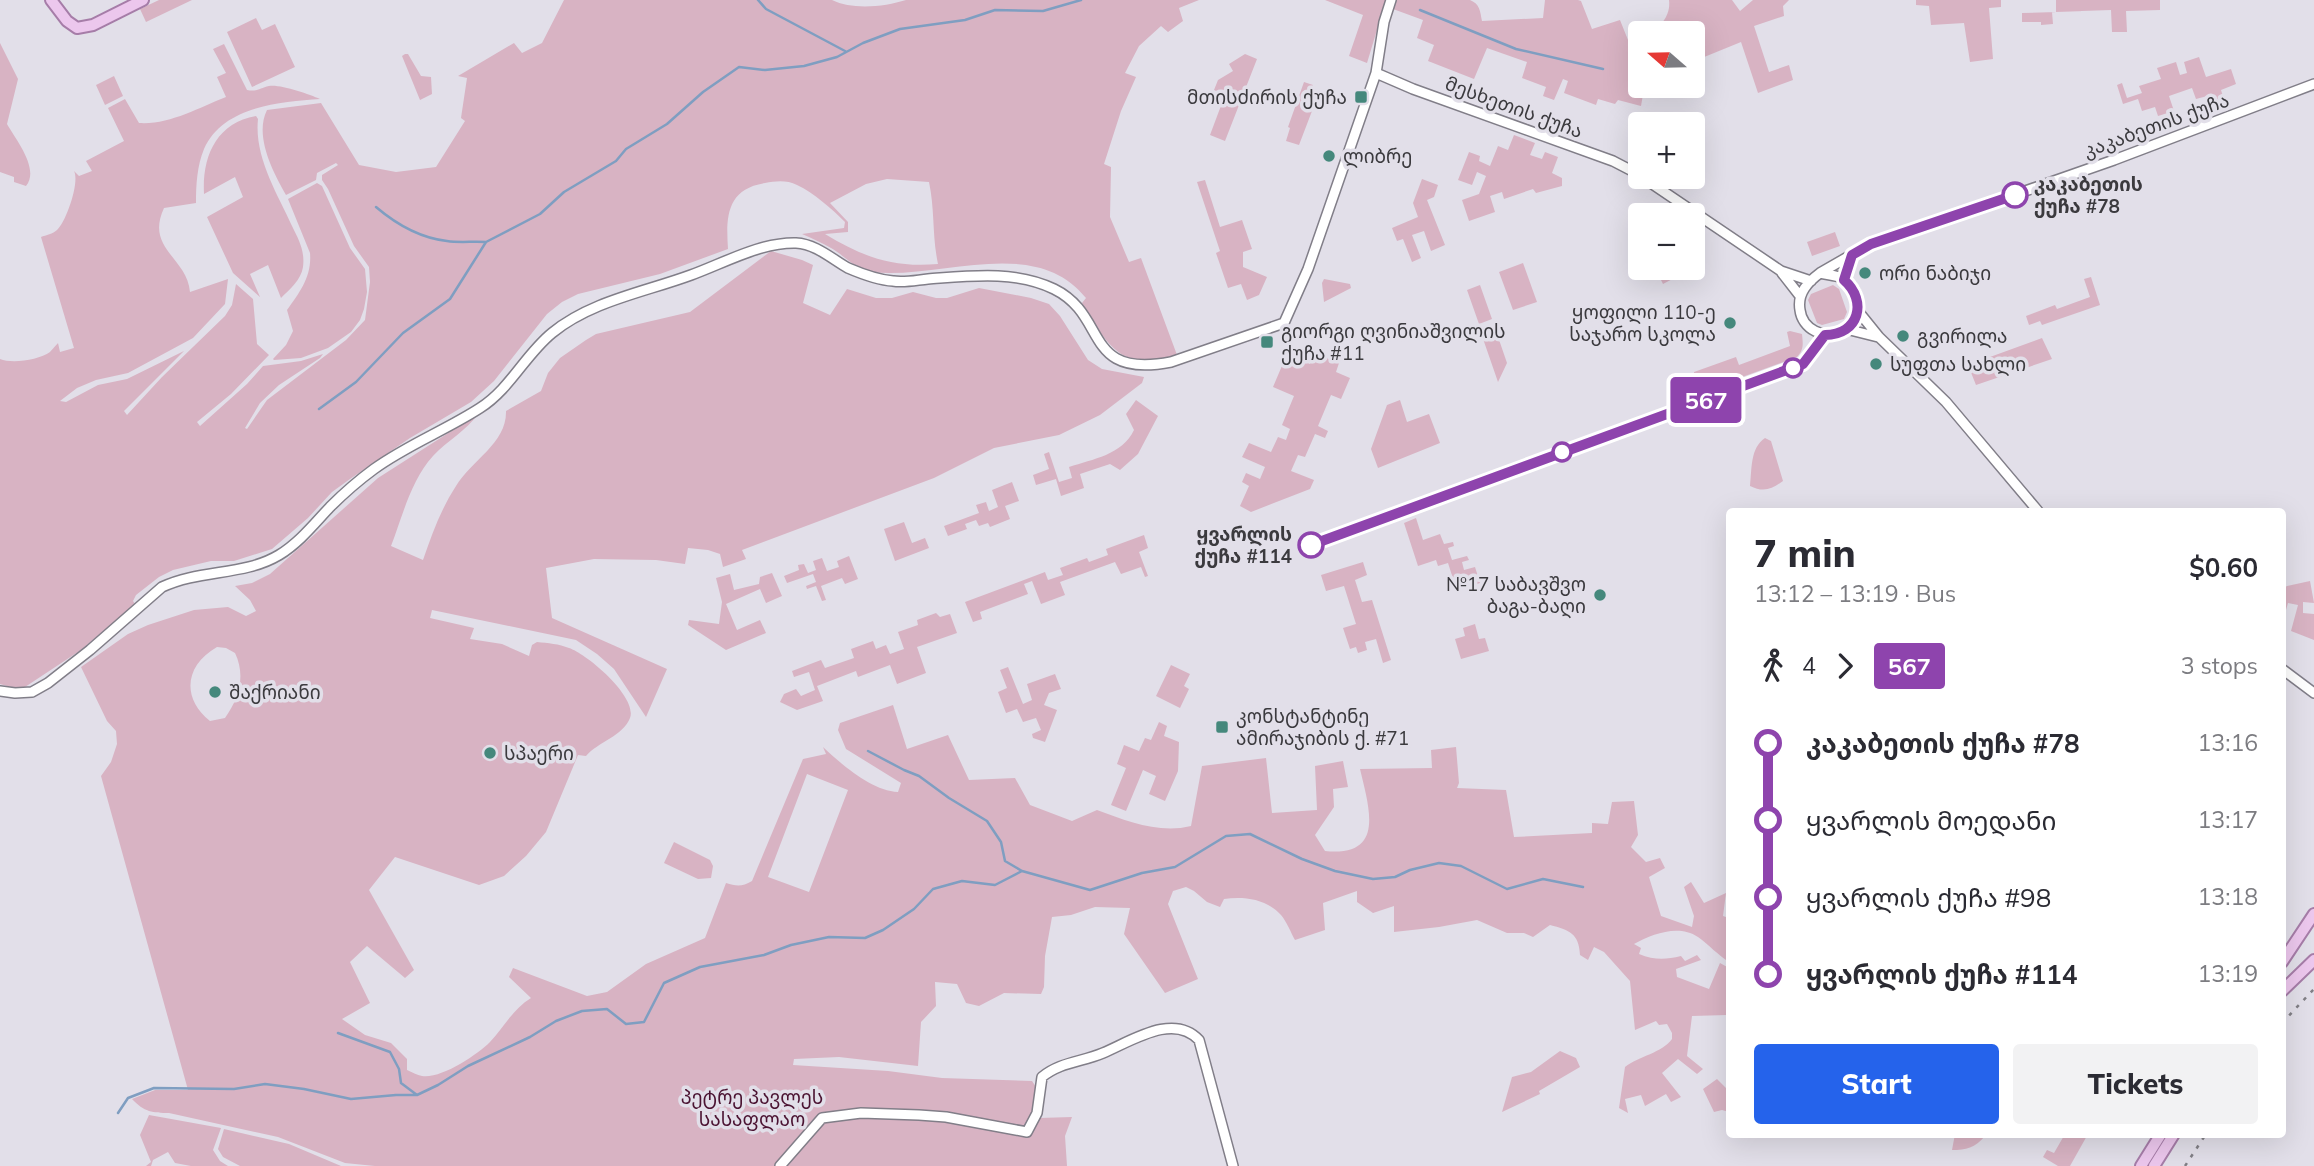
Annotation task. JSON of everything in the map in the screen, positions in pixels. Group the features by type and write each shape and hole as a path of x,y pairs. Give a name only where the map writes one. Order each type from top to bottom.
{"main road":[{"path":"51,0 76,28 93,25 143,0"},
{"path":"2286,956 2314,914"},
{"path":"2286,987 2314,960"},
{"path":"2141,1166 2158,1138"},
{"path":"2154,1166 2172,1138"}],"street":[{"path":"0,691 32,692 48,683 162,587 206,573 255,566 281,554 374,469 481,407 502,389 539,344 569,321 599,307 762,248 799,243 815,248 849,268 895,282 982,275 1034,281 1060,292 1069,300 1084,316 1110,356 1138,365 1171,362 1284,323 1308,269 1376,73 1384,22 1391,0"},
{"name":"მესხეთის ქუჩა","path":"1376,73 1613,161 1628,169"},
{"name":"კაკაბეთის ქუჩა","path":"1820,274 1871,244 2114,160 2314,84"},
{"name":"მესხეთის ქუჩა","path":"1660,189 1781,271"},
{"path":"1844,280 1852,255"},
{"path":"1781,271 1811,281"},
{"path":"1781,271 1800,296"},
{"path":"1820,274 1844,280 1857,295 1858,311 1854,321 1846,329 1831,335 1811,329 1800,314 1800,296 1820,274"},
{"path":"1858,311 1879,337 1946,402 2035,508"},
{"path":"1846,329 1879,337"},
{"path":"2286,672 2314,693"},
{"path":"780,1166 822,1118 860,1113 919,1115 946,1117 1027,1132 1037,1113 1042,1077 1060,1065 1101,1054 1150,1033 1174,1029 1193,1033 1199,1040 1233,1166"}],"green space":[{"path":"159,0 192,0 146,22 140,9"},
{"path":"564,0 832,0 849,5 868,6 906,0 1199,0 1179,8 1183,21 1168,32 1161,26 1139,46 1125,73 1136,77 1121,111 1104,164 1111,167 1110,217 1129,262 1141,258 1177,355 1142,361 1118,352 1100,332 1082,303 1086,298 1065,279 1041,268 985,264 899,273 866,271 831,248 802,234 844,228 845,222 816,197 797,185 785,182 752,186 742,191 731,207 727,226 728,249 660,274 578,294 562,302 547,314 494,381 471,402 410,438 332,492 308,518 272,549 234,561 211,561 173,570 136,595 133,601 135,604 81,650 25,687 14,688 0,684 0,359 33,359 50,352 58,343 60,352 74,348 41,237 61,226 74,192 74,171 79,176 92,171 86,161 124,141 108,108 125,99 139,123 150,123 183,115 226,97 217,77 226,73 213,49 224,44 247,90 280,86 320,99 254,109 225,123 204,149 197,176 196,203 164,208 160,234 163,243 182,270 190,292 228,279 225,304 193,338 128,373 96,380 77,388 60,401 66,402 98,385 127,379 184,351 124,411 127,415 225,316 232,305 236,284 253,299 257,344 269,355 231,394 197,422 200,426 263,366 301,361 323,354 279,385 260,403 245,428 247,429 267,400 346,340 365,320 370,282 369,267 354,246 322,180 322,175 338,165 336,163 317,173 316,180 286,195 271,165 264,142 267,110 321,103 359,165 396,172 436,167 465,121 461,118 467,78 458,76 514,43 522,53 542,43","holes":["887,179 929,182 938,264 907,264 879,259 852,249 825,234 848,232 848,222 830,203 866,184"]},
{"path":"1325,0 1386,0 1367,63 1349,56 1363,15"},
{"path":"1396,0 1470,0 1478,6 1482,21 1543,18 1545,0 1581,1 1592,29 1620,20 1628,40 1628,98 1642,98 1641,106 1618,100 1615,104 1598,99 1596,105 1564,93 1568,81 1563,79 1554,100 1543,96 1546,87 1522,78 1527,62 1487,48 1474,79 1428,61 1434,45 1417,38 1423,20 1393,9"},
{"path":"1669,0 1732,0 1740,11 1753,0 1789,0 1783,6 1784,16 1754,26 1769,72 1789,65 1793,80 1758,93 1741,42 1705,57 1705,21 1663,21"},
{"path":"1916,0 2001,0 2001,7 1989,8 1993,59 1970,62 1964,23 1931,25 1929,6 1916,5"},
{"path":"2056,0 2160,0 2160,10 2126,11 2127,32 2112,32 2111,10 2056,12"},
{"path":"2052,12 2053,24 2022,22 2022,13"},
{"path":"256,18 262,30 275,24 295,67 252,87 227,32"},
{"path":"0,43 18,79 7,124 29,163 30,179 26,186 14,182 14,177 0,172"},
{"path":"408,54 421,76 431,77 432,94 420,100 402,56"},
{"path":"1245,54 1257,59 1225,141 1210,135 1225,95 1214,90 1218,80 1233,71 1229,64"},
{"path":"2199,57 2206,77 2231,69 2236,84 2221,90 2225,103 2215,106 2211,95 2196,99 2192,88 2169,96 2174,111 2158,116 2155,107 2142,111 2138,99 2123,104 2117,85 2122,83 2127,98 2142,93 2139,86 2161,79 2157,68 2176,62 2180,75 2187,73 2184,62"},
{"path":"114,76 123,96 105,105 96,85"},
{"path":"1304,82 1313,85 1304,107 1312,111 1299,145 1286,141 1290,128 1288,127"},
{"path":"256,116 263,161 299,241 303,256 300,276 281,298 268,265 250,274 260,297 233,273 207,217 243,197 235,177 204,194 206,167 214,144 231,126"},
{"path":"1514,135 1535,143 1530,155 1542,159 1545,152 1558,157 1552,173 1562,178 1562,186 1536,193 1533,189 1504,199 1502,192 1490,196 1495,212 1469,221 1462,200 1479,194 1486,176 1477,172 1472,185 1458,180 1469,152 1480,156 1479,161 1490,166 1498,146 1508,150"},
{"path":"1422,179 1438,185 1434,197 1427,200 1445,245 1431,251 1424,231 1412,235 1421,258 1412,262 1403,239 1397,241 1392,228 1418,217 1413,203"},
{"path":"1205,180 1220,227 1242,220 1252,249 1243,252 1243,267 1267,277 1259,295 1247,300 1241,284 1228,288 1216,253 1220,251 1197,182"},
{"path":"317,183 322,186 350,248 365,269 367,292 364,309 351,332 328,348 301,358 274,360 293,331 287,310 304,283 310,261 310,253 288,199"},
{"path":"1835,232 1840,246 1812,256 1807,242"},
{"name":"პეტრე პავლეს სასაფლაო","path":"771,251 813,265 803,303 830,315 847,289 876,298 892,298 913,292 947,298 979,288 1031,298 1049,304 1060,316 1088,360 1102,369 1144,377 1142,383 1100,415 1059,435 994,448 934,478 742,550 746,559 723,567 720,554 688,548 685,564 656,560 594,559 546,568 552,618 667,669 646,717 614,669 576,640 432,610 430,618 474,628 470,639 502,644 529,656 532,645 537,642 577,652 598,667 619,688 630,709 630,718 622,730 586,756 578,755 546,832 526,856 504,876 479,885 395,857 369,890 414,970 405,978 367,946 350,962 370,1003 342,1019 365,1035 391,1043 407,1059 407,1070 422,1076 439,1074 468,1059 490,1042 514,1013 531,998 509,977 513,968 587,996 607,992 646,964 705,938 726,883 739,885 752,881 803,759 826,754 823,747 868,782 898,792 901,783 846,749 838,730 840,723 893,705 907,749 948,735 969,780 1015,778 1030,805 1072,821 1097,810 1155,827 1191,826 1202,766 1266,758 1272,813 1317,810 1315,766 1343,761 1348,787 1333,789 1334,807 1315,835 1325,851 1344,851 1357,846 1365,838 1369,827 1367,799 1360,769 1432,768 1431,750 1456,747 1459,783 1457,788 1506,790 1514,837 1592,833 1592,823 1608,824 1612,802 1634,801 1638,835 1631,847 1646,862 1660,858 1665,868 1649,877 1661,916 1692,927 1694,916 1684,887 1691,882 1704,903 1726,893 1723,916 1726,917 1726,960 1698,937 1682,931 1657,934 1634,944 1641,948 1639,954 1655,958 1681,956 1685,961 1697,955 1701,960 1676,969 1677,977 1709,989 1720,963 1726,966 1726,1015 1692,1016 1687,1056 1703,1069 1697,1074 1678,1059 1662,1073 1681,1097 1671,1102 1666,1094 1645,1106 1641,1095 1625,1099 1628,1113 1619,1108 1625,1067 1668,1044 1672,1033 1667,1024 1659,1025 1656,1021 1635,1030 1630,981 1604,952 1594,947 1588,960 1580,955 1578,942 1568,931 1550,925 1533,937 1524,933 1507,933 1477,920 1394,932 1394,906 1373,913 1357,902 1357,891 1323,903 1325,930 1295,940 1283,918 1269,905 1255,900 1232,898 1224,899 1220,907 1207,902 1186,887 1173,891 1168,904 1198,979 1165,993 1124,934 1130,908 1095,907 1071,915 1052,917 1041,994 1004,993 979,1006 966,1003 957,984 935,982 936,1006 921,1022 918,1066 839,1057 794,1059 793,1065 888,1071 942,1078 1032,1081 1036,1087 1039,1118 1072,1117 1065,1136 1067,1166 375,1166 345,1163 278,1137 169,1113 153,1112 141,1107 132,1099 155,1090 188,1090 101,776 111,762 117,744 116,731 107,721 81,667 128,634 194,610 228,607 246,616 256,611 250,600 235,586 252,583 270,574 378,478 478,414 425,465 404,510 391,546 423,560 437,522 451,495 501,433 506,411 541,391 548,373 560,358 596,334 690,312","holes":["217,647 235,653 240,670 239,687 225,718 210,721 194,702 191,692 193,672 206,654","807,774 848,790 809,892 768,877"]},
{"path":"1523,263 1537,302 1513,310 1499,272"},
{"path":"2091,277 2100,305 2042,325 2040,321 2029,325 2026,316 2055,305 2057,309 2090,297 2084,279"},
{"path":"1324,279 1350,284 1351,288 1324,302"},
{"path":"1480,285 1492,319 1479,324 1467,290"},
{"path":"1833,285 1839,289 1847,312 1844,319 1822,325 1817,323 1808,300 1811,294"},
{"path":"1495,328 1507,363 1498,382 1481,333"},
{"path":"1787,332 1802,334 1801,352 1797,357 1682,399 1677,386 1694,380 1694,372 1736,357 1739,365 1790,346"},
{"path":"2042,338 2052,359 1976,385 1968,365"},
{"path":"1315,352 1339,363 1336,372 1350,378 1341,399 1331,395 1318,426 1328,431 1325,438 1315,434 1305,457 1298,455 1291,471 1314,480 1310,489 1251,512 1240,506 1249,486 1242,482 1246,473 1260,479 1265,467 1242,457 1249,443 1271,452 1278,437 1286,440 1290,429 1282,425 1294,396 1273,387 1287,354 1310,364"},
{"path":"1136,400 1158,416 1138,454 1120,470 1110,464 1080,474 1084,488 1061,496 1056,479 1036,485 1033,475 1049,469 1044,454 1049,452 1059,482 1072,478 1069,467 1106,455 1122,445 1134,430 1126,414"},
{"path":"1400,400 1407,422 1429,414 1440,443 1378,468 1371,449 1387,405"},
{"path":"1765,438 1771,441 1783,481 1764,490 1750,486 1754,453"},
{"path":"1012,482 1019,501 1005,506 1010,519 990,527 988,523 979,526 976,520 965,524 967,529 948,536 944,526 979,513 976,505 986,502 989,511 998,507 992,490"},
{"path":"1416,518 1423,540 1440,534 1444,544 1453,542 1454,546 1448,548 1452,560 1467,556 1469,560 1462,562 1464,570 1475,567 1480,583 1457,591 1448,563 1438,566 1436,560 1418,566 1404,523"},
{"path":"904,522 912,543 925,538 929,548 895,561 884,529"},
{"path":"1144,535 1148,548 1139,552 1148,576 1145,577 1141,567 1121,574 1115,562 1060,582 1065,595 1041,604 1032,581 1024,584 1028,594 980,612 982,619 973,622 965,602 1045,572 1048,580 1063,575 1060,568 1087,558 1089,562 1108,555 1106,549"},
{"path":"849,556 858,579 845,584 842,578 821,586 826,600 822,601 816,586 807,589 806,586 816,582 813,574 787,583 784,576 799,570 798,565 804,564 808,573 816,570 813,561 822,558 827,571 839,567 837,561"},
{"path":"1363,562 1367,575 1355,580 1362,602 1372,600 1391,660 1383,663 1376,639 1365,642 1367,650 1358,653 1356,647 1350,649 1343,628 1356,624 1344,586 1326,591 1321,575"},
{"path":"772,573 782,596 766,603 760,589 726,604 737,630 760,620 766,633 726,650 688,625 689,620 719,624 722,602 716,578 730,574 734,590 759,584 760,577"},
{"path":"2310,581 2314,603 2303,602 2303,613 2314,614 2314,640 2291,631 2298,605 2288,603 2286,610 2286,586"},
{"path":"936,613 940,617 950,614 957,633 917,647 926,673 897,684 890,665 858,677 856,671 817,686 823,701 797,710 780,702 784,694 796,689 801,696 815,690 809,672 794,677 792,671 821,660 825,668 854,658 851,649 873,641 876,649 886,645 890,654 904,649 898,632 918,625 917,620"},
{"path":"1475,624 1479,639 1485,638 1489,651 1461,659 1455,639 1465,636 1463,628"},
{"path":"1171,665 1190,674 1184,686 1189,689 1180,708 1156,696"},
{"path":"1008,667 1023,704 1032,700 1027,684 1055,674 1061,689 1049,693 1044,705 1057,710 1045,742 1033,738 1032,734 1041,730 1036,718 1023,722 1017,709 1006,713 998,692 1007,688 1000,670"},
{"path":"1159,722 1167,726 1164,736 1179,742 1178,771 1165,801 1149,794 1156,776 1143,770 1126,811 1111,805 1126,768 1117,764 1124,745 1139,751 1145,738 1151,740"},
{"path":"674,842 710,860 713,866 711,878 698,879 664,863"},
{"path":"1560,1051 1576,1058 1580,1067 1539,1091 1540,1094 1502,1112 1512,1077 1531,1072"},
{"path":"1717,1079 1726,1088 1726,1111 1714,1112 1703,1089"},
{"path":"149,1115 221,1128 213,1150 220,1161 228,1166 175,1163 168,1152 153,1160 151,1166 146,1166 151,1162 140,1135"},
{"path":"224,1129 289,1144 341,1166 240,1166 223,1157 218,1149"},
{"path":"1954,1138 1983,1138 1970,1148 1952,1150"},
{"path":"2063,1138 2086,1138 2070,1166 2058,1166 2043,1157 2047,1150 2054,1153"}],"waterway":[{"path":"758,0 766,9 845,51"},
{"path":"319,409 356,382 403,333 450,299 486,242 540,214 564,192 616,161 626,149 667,124 703,92 739,67 765,70 804,66 837,57 863,43 900,29 965,20 995,10 1043,11 1081,0"},
{"path":"1420,10 1516,49 1603,69"},
{"path":"376,207 400,224 427,237 452,242 486,242"},
{"path":"868,751 919,776 987,821 1001,842 1005,861 1022,871"},
{"path":"118,1113 128,1098 154,1088 234,1089 265,1084 351,1099 417,1095 556,1021 582,1011 607,1009 626,1024 644,1022 664,983 700,967 764,955 791,945 829,937 865,938 883,930 914,909 933,889 962,881 995,885 1022,871 1090,890 1142,873 1175,867 1226,836 1250,834 1302,859 1335,871 1373,879 1395,877 1410,870 1439,863 1461,866 1507,889 1543,879 1583,887"},
{"path":"338,1033 390,1052 399,1069 401,1083 417,1095"}],"railway":[{"path":"2286,1019 2314,989"},
{"path":"2185,1166 2203,1138"}],"bus line":[{"name":"567","path":"1311,545 1803,364 1825,335 1841,332 1854,321 1858,311 1857,295 1844,280 1852,255 1871,244 2015,195"}],"place":[{"name":"მთისძირის ქუჩა","path":"1361,97"},
{"name":"ლიბრე","path":"1329,156"},
{"name":"კაკაბეთის ქუჩა #78","path":"2015,195"},
{"name":"ორი ნაბიჯი","path":"1865,273"},
{"name":"ყოფილი 110-ე საჯარო სკოლა","path":"1730,323"},
{"name":"გვირილა","path":"1903,336"},
{"name":"გიორგი ღვინიაშვილის ქუჩა #11","path":"1267,342"},
{"name":"სუფთა სახლი","path":"1876,364"},
{"name":"ყვარლის ქუჩა #114","path":"1311,545"},
{"name":"№17 საბავშვო ბაგა-ბაღი","path":"1600,595"},
{"name":"შაქრიანი","path":"215,692"},
{"name":"კონსტანტინე ამირაჯიბის ქ. #71","path":"1222,727"},
{"name":"სპაერი","path":"490,753"}]}
